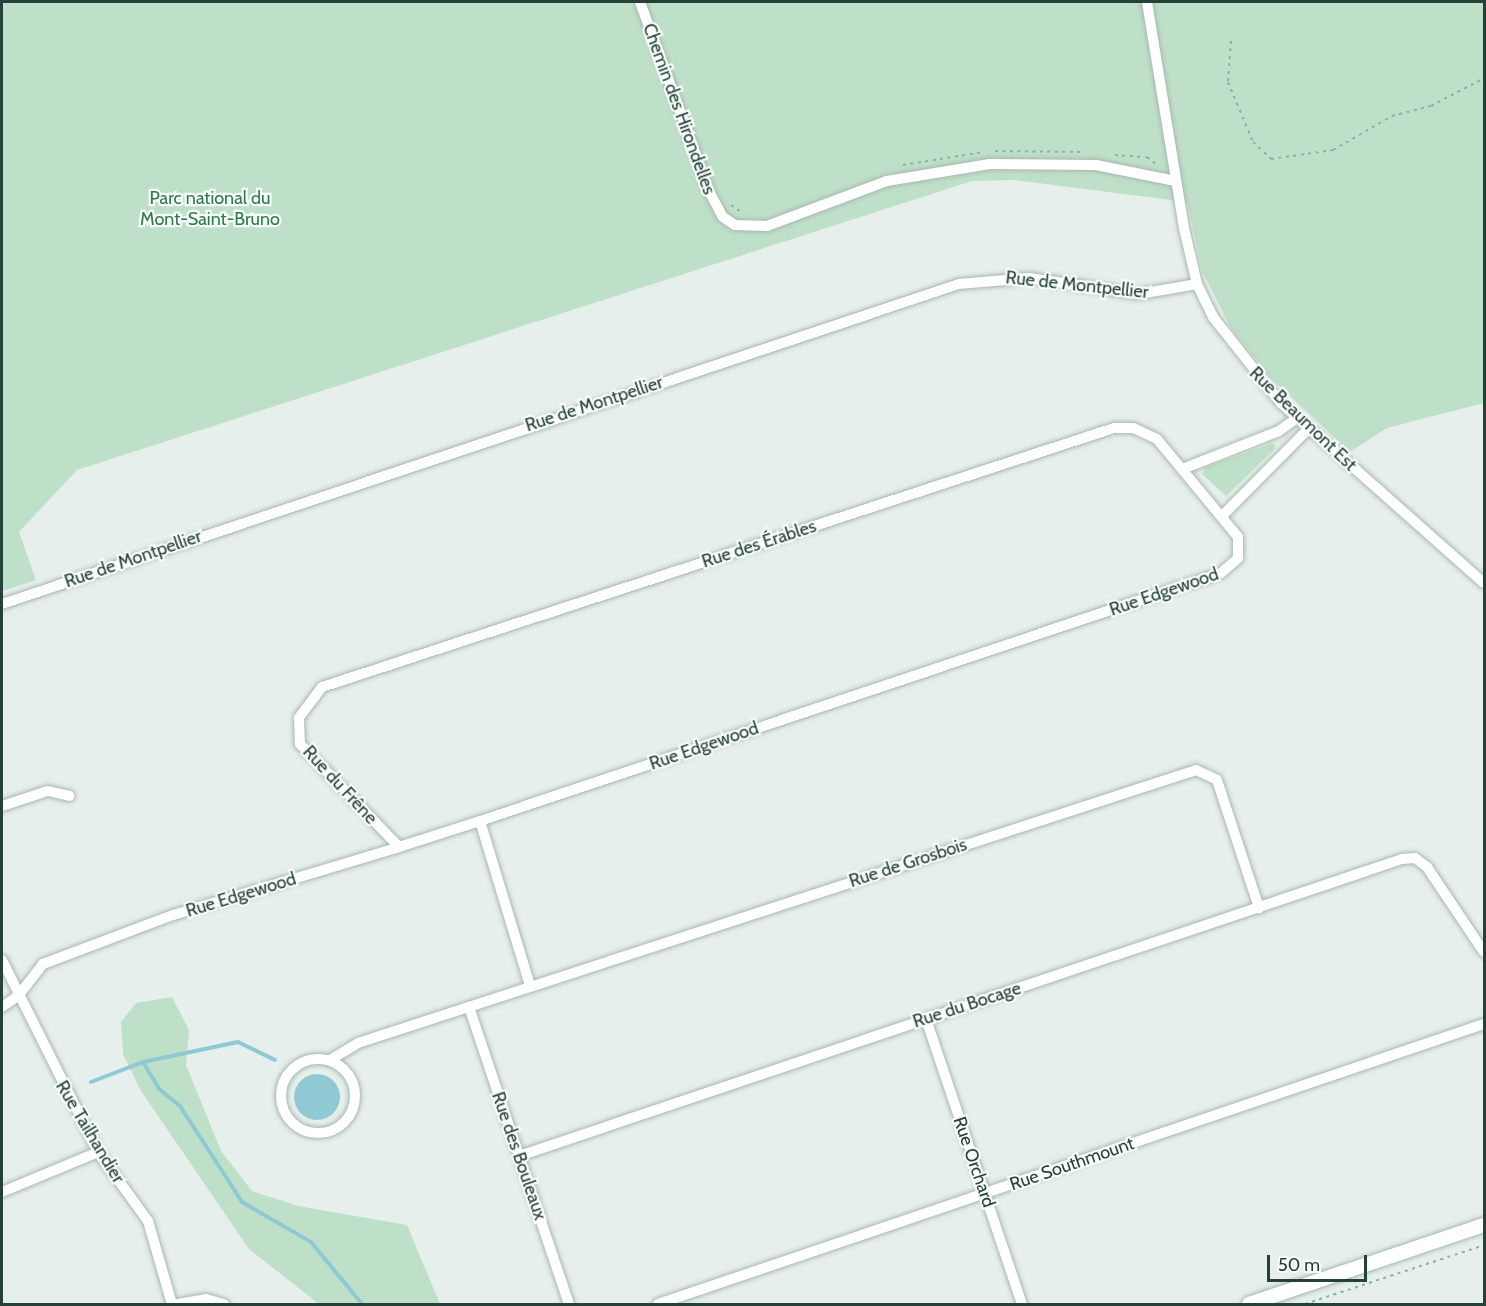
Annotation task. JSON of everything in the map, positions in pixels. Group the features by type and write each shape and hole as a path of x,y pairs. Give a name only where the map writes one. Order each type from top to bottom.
{"street":[{"name":"Chemin des Hirondelles","path":"640,2 710,194 723,217 735,225 767,226 887,182 990,164 1096,165 1175,181"},
{"name":"Rue Beaumont Est","path":"1147,2 1175,181 1197,285 1231,345 1308,429 1485,583"},
{"name":"Rue de Montpellier","path":"2,604 959,284 1029,278 1139,294 1197,285"},
{"path":"1185,468 1279,431 1297,418"},
{"name":"Rue des Érables","path":"322,687 1114,428 1151,435 1185,468 1224,514"},
{"path":"1224,514 1308,429"},
{"name":"Rue Edgewood","path":"2,1007 18,996 44,964 173,915 480,821 1221,573 1235,562 1240,550 1224,514"},
{"name":"Rue du Frêne","path":"322,687 299,718 300,744 399,847"},
{"name":"Rue de Grosbois","path":"330,1060 358,1043 1196,770 1216,780 1259,908"},
{"path":"2,806 48,792 69,796"},
{"path":"480,821 530,986"},
{"name":"Rue du Bocage","path":"519,1156 1415,858 1485,952"},
{"name":"Rue Tailhandier","path":"2,960 98,1152 148,1221 172,1305"},
{"name":"Rue des Bouleaux","path":"469,1007 569,1305"},
{"name":"Rue Orchard","path":"926,1019 1022,1305"},
{"name":"Rue Southmount","path":"658,1305 1485,1024"},
{"path":"330,1060 350,1075 353,1109 339,1128 305,1132 281,1104 285,1078 304,1061 330,1060"},
{"path":"2,1192 98,1152"},
{"path":"1249,1305 1485,1225"},
{"path":"178,1305 206,1299 224,1305"}],"path":[{"path":"1231,40 1228,82 1252,142 1271,159 1334,150 1392,116 1431,106 1485,78"},
{"path":"893,168 988,151 1096,153"},
{"path":"1104,154 1147,157 1175,181"},
{"name":"Chemin des Hirondelles","path":"728,200 746,214"},
{"path":"1305,1305 1485,1245"}],"green space":[{"name":"Parc national du Mont-Saint-Bruno","path":"2,2 1484,2 1484,403 1387,428 1350,452 1272,379 1231,328 1203,273 1187,202 1015,180 972,181 77,470 19,532 36,580 2,591"},
{"path":"1273,443 1276,448 1226,496 1202,474 1206,467"},
{"path":"172,997 189,1030 186,1065 221,1151 252,1191 298,1206 407,1225 440,1304 319,1304 249,1249 141,1091 123,1054 121,1022 136,1003"}],"water":[{"path":"317,1074 326,1075 334,1080 339,1088 339,1106 334,1114 326,1119 317,1120 308,1119 300,1114 295,1106 294,1097 295,1088 300,1080 308,1075"}],"waterway":[{"path":"143,1062 238,1042 275,1060"},
{"path":"91,1082 143,1062 159,1089 180,1106 242,1202 311,1242 362,1304"}]}
